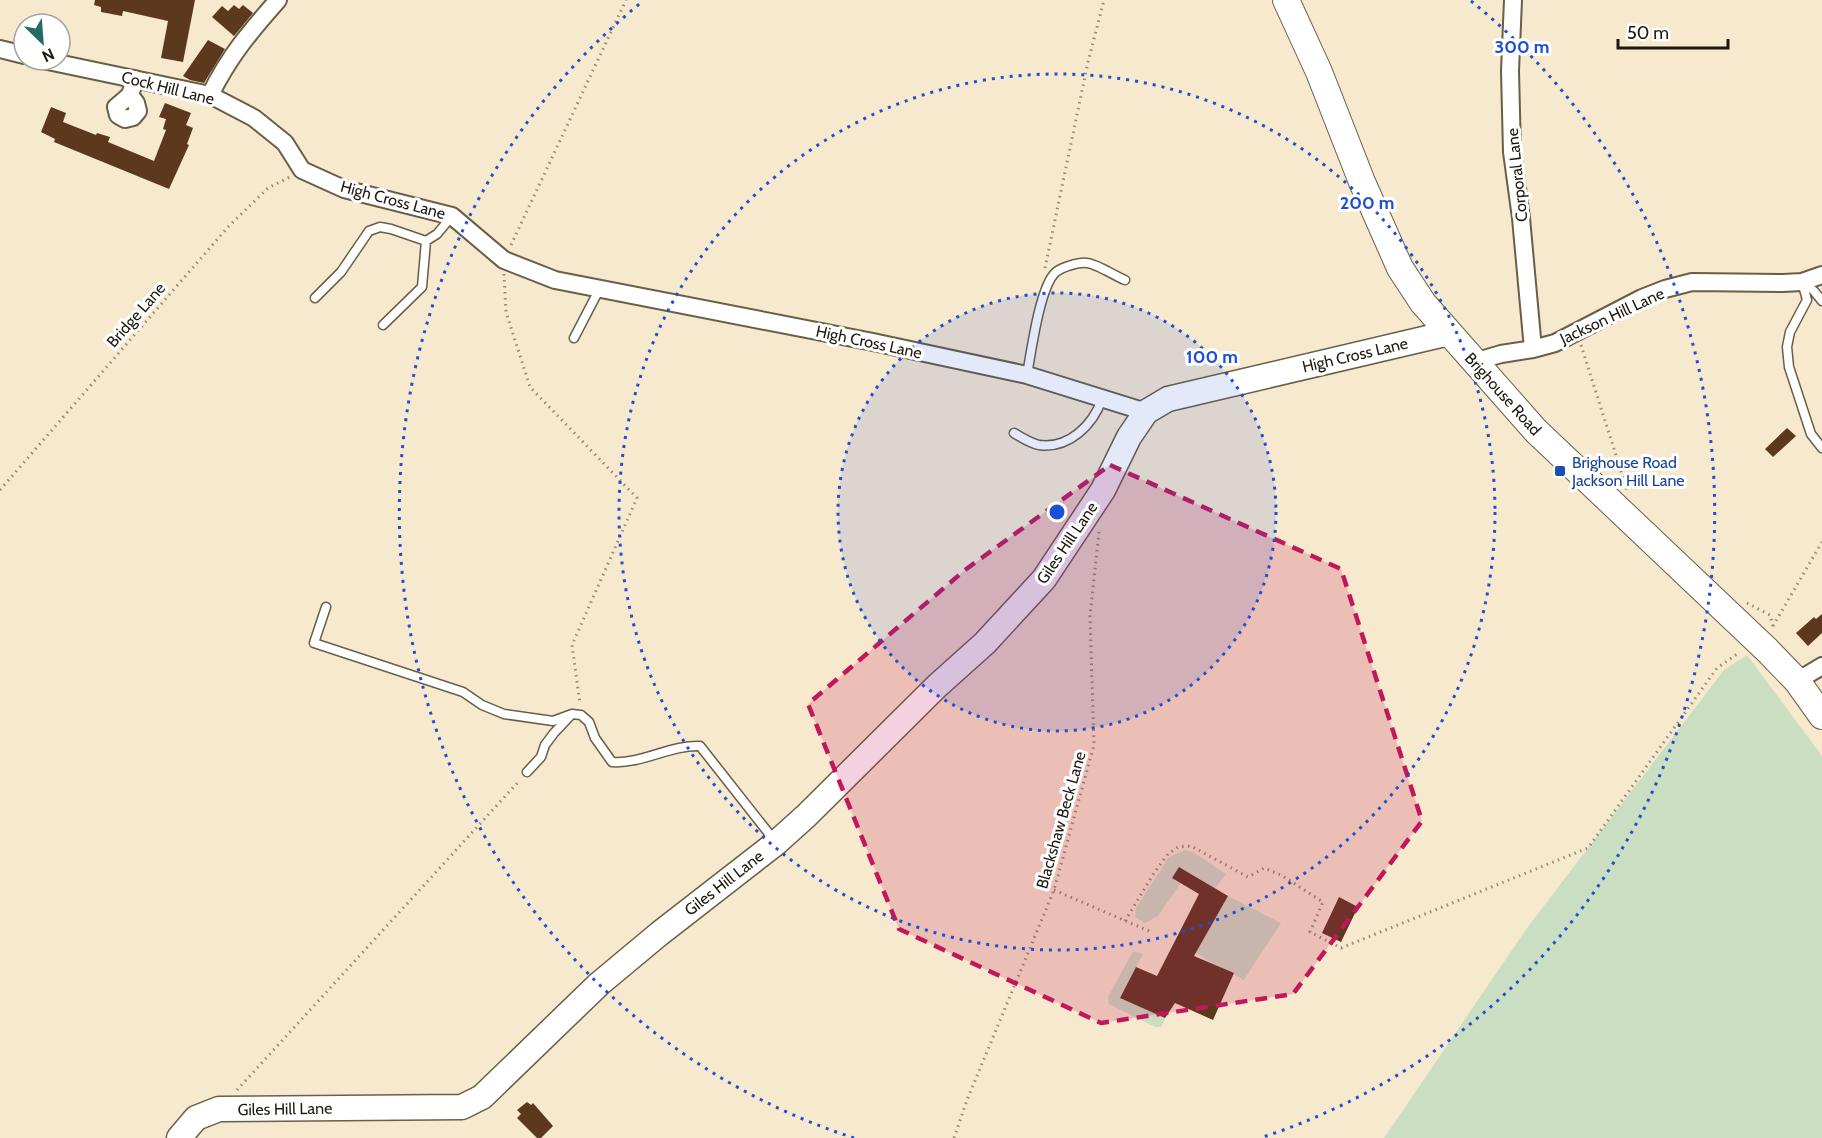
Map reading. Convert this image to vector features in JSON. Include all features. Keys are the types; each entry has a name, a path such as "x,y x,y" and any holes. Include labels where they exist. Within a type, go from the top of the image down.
{"main road":[{"name":"Brighouse Road","path":"1286,0 1319,72 1362,182 1400,268 1423,303 1536,431 1762,635 1822,716"}],"street":[{"path":"210,95 242,40 278,0"},
{"name":"Corporal Lane","path":"1513,0 1510,72 1512,152 1521,218 1533,349"},
{"name":"Cock Hill Lane","path":"72,69 132,87 210,95 254,118 285,143 302,170"},
{"name":"High Cross Lane","path":"302,170 344,189 453,216 504,260 555,280 873,342 1026,375 1146,412 1168,399 1449,333"},
{"name":"Jackson Hill Lane","path":"1474,362 1555,343 1642,298 1692,282 1802,282 1822,275"},
{"name":"Giles Hill Lane","path":"179,1138 196,1118 219,1109 462,1107 482,1097 599,984 776,843 985,643 1044,579 1103,490 1129,437 1146,412"},
{"path":"1797,681 1822,666"}],"lane":[{"path":"426,241 437,234 453,216"},
{"path":"315,298 341,272 369,231 380,227 392,229 426,241"},
{"path":"383,325 422,287 426,241"},
{"path":"1026,375 1041,306 1047,286 1055,272 1086,263 1125,280"},
{"path":"1802,282 1822,301"},
{"path":"1802,282 1807,300 1790,332 1787,347 1789,367 1811,434 1822,448"},
{"path":"574,338 600,288"},
{"path":"1014,433 1030,443 1041,445 1066,440 1084,430 1092,422 1102,399"},
{"path":"326,606 314,643 463,692 482,705 504,714 553,721 577,714 589,722 594,738 612,762 624,763 687,746 700,746 776,843"},
{"path":"527,772 541,757 554,733 577,714"}],"path":[{"path":"577,714 572,645 637,498 530,387 506,312 504,260 626,0"},
{"path":"1044,272 1088,62 1104,0"},
{"name":"Bridge Lane","path":"0,490 228,226 268,188 302,170"},
{"path":"1577,331 1630,499"},
{"name":"Blackshaw Beck Lane","path":"954,1138 967,1100 1054,890 1094,745 1090,616 1100,524"},
{"path":"1125,921 1154,873 1168,854 1178,848 1191,846 1248,876 1264,868 1281,875 1323,902 1310,932 1341,948 1588,848 1717,668 1762,635 1822,542"},
{"path":"1745,602 1770,615 1762,635"},
{"path":"219,1109 527,772"},
{"path":"1054,890 1149,931"}],"highlighted area":[{"path":"1110,465 1341,569 1422,821 1293,994 1101,1023 899,929 808,704 965,570"}],"green space":[{"path":"1747,655 1822,756 1822,1138 1384,1138 1527,928 1724,670"},
{"path":"1185,850 1193,852 1226,874 1215,888 1179,867 1172,878 1181,883 1158,916 1145,923 1135,917 1136,908 1169,857"},
{"path":"1228,896 1281,923 1244,980 1196,953"},
{"path":"1133,951 1143,954 1120,998 1165,1018 1161,1027 1155,1027 1109,1004 1108,997"}],"building":[{"path":"95,0 195,0 183,62 161,58 168,21 123,11 122,16 101,12 101,7 94,5"},
{"path":"234,5 239,9 243,5 253,13 234,36 212,17 222,6 228,11"},
{"path":"208,40 225,49 204,83 190,80 183,76"},
{"path":"165,103 191,113 186,125 193,128 187,144 189,145 169,189 54,142 55,139 41,132 51,107 66,113 63,122 96,135 97,133 110,137 108,142 154,161 166,130 163,129 166,119 159,117"},
{"path":"1787,428 1796,436 1773,457 1765,449"},
{"path":"1822,614 1822,633 1808,646 1796,633 1814,617 1816,619"},
{"path":"1179,867 1228,896 1194,956 1234,973 1213,1020 1175,1003 1165,1018 1120,998 1136,967 1157,976 1199,894 1172,878"},
{"path":"1339,897 1358,907 1341,942 1322,933"},
{"path":"527,1102 531,1105 533,1103 553,1126 541,1138 537,1138 517,1118 521,1114 517,1110"}],"place":[{"name":"Brighouse Road Jackson Hill Lane","path":"1560,471"}]}
